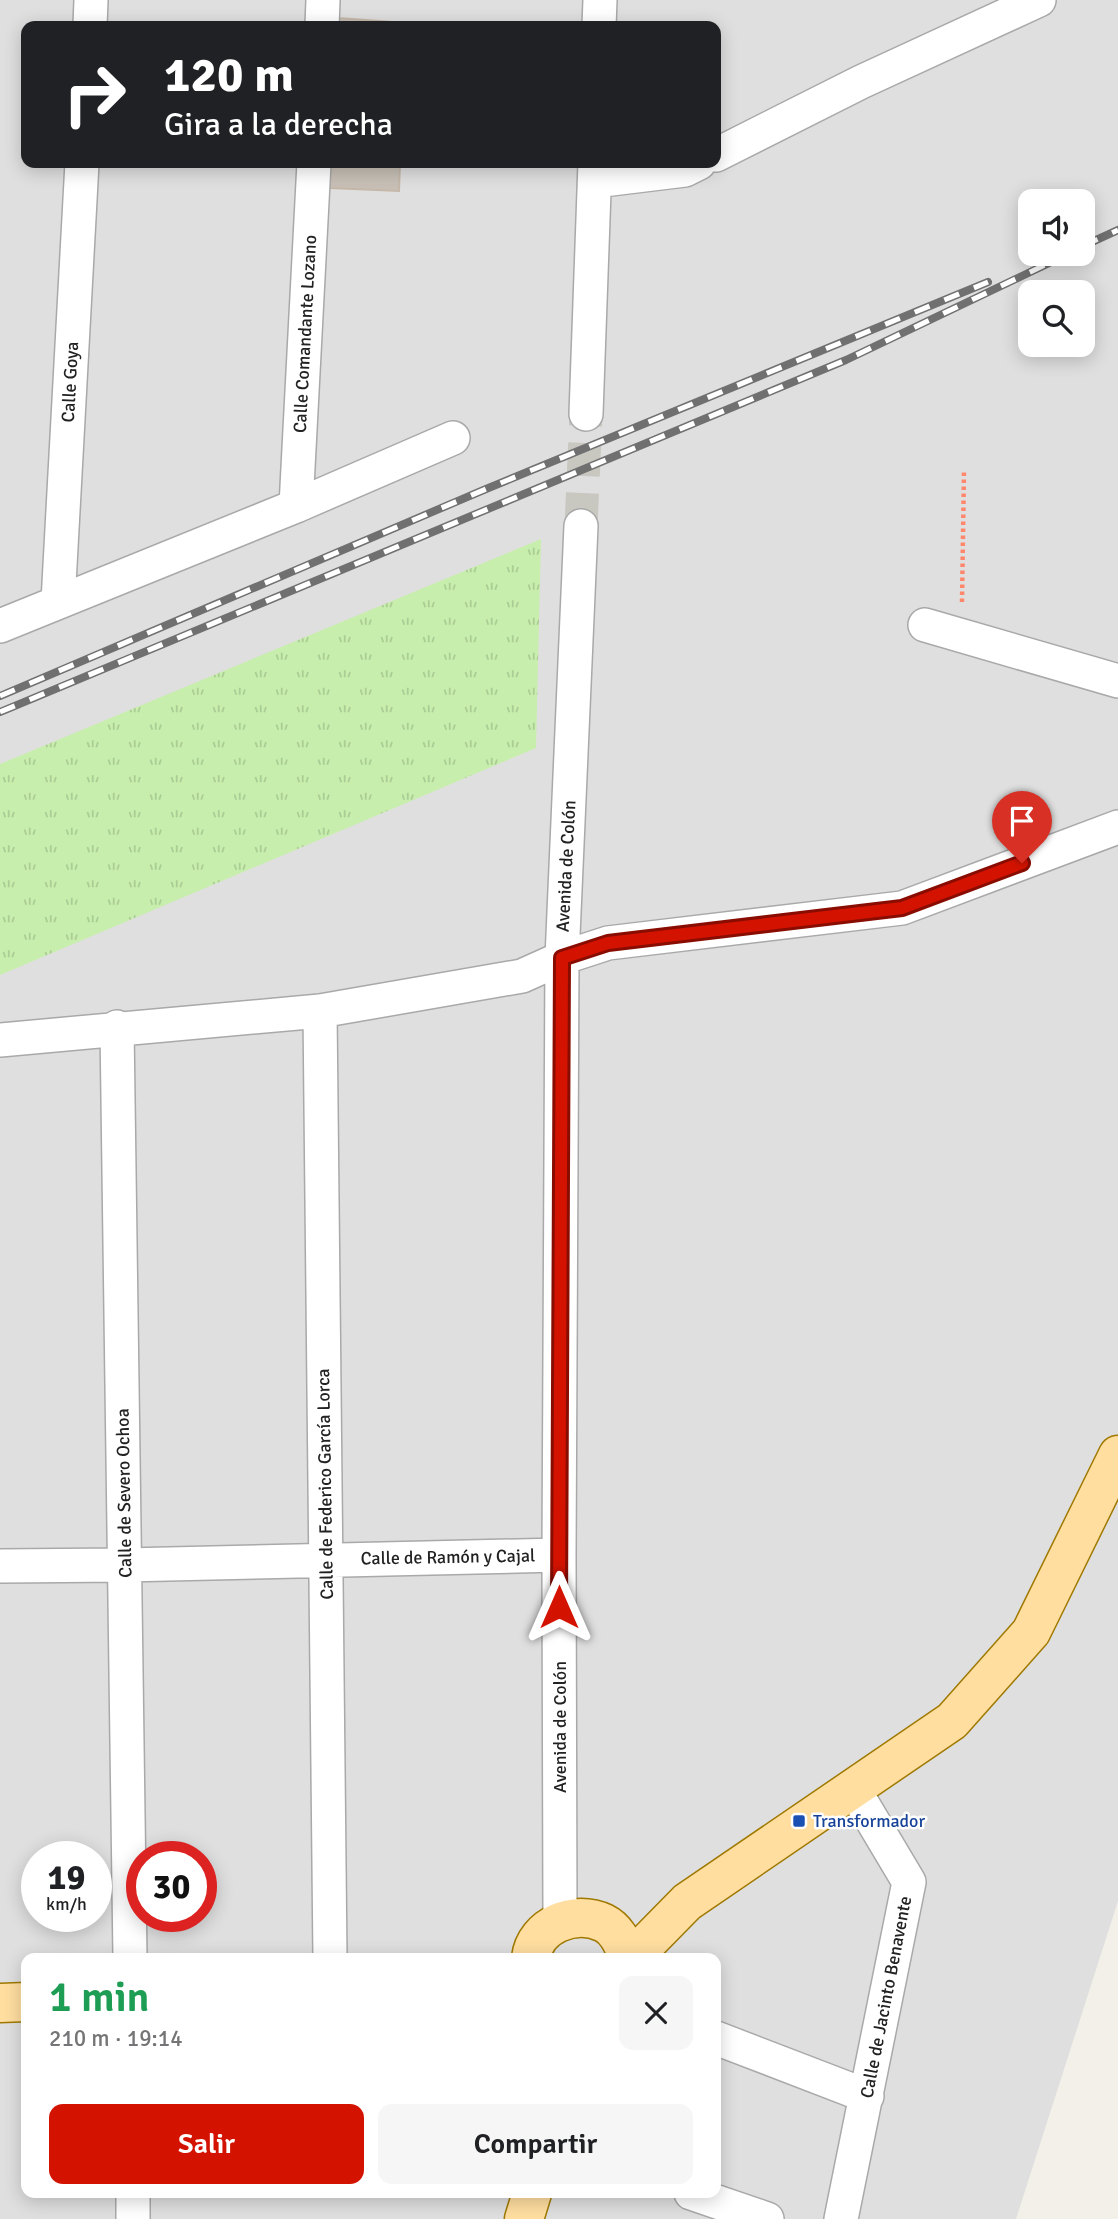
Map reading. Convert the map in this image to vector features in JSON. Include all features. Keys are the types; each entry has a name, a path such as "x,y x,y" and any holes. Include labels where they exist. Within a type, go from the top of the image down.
{"main road":[{"path":"635,1953 687,1902 951,1721 1031,1632 1118,1455"},
{"path":"532,1953 543,1933 560,1920 583,1917 605,1924 621,1939 628,1953"},
{"path":"0,2003 21,2002"},
{"path":"524,2219 530,2198"}],"street":[{"path":"90,21 91,0"},
{"path":"322,21 323,0"},
{"path":"599,21 600,0"},
{"path":"721,152 861,82 1039,0"},
{"name":"Calle Goya","path":"58,602 82,168"},
{"name":"Calle Comandante Lozano","path":"296,506 314,168"},
{"path":"586,414 595,172 689,168"},
{"path":"0,626 296,506 453,438"},
{"name":"Avenida de Colón","path":"560,1920 562,958 581,526"},
{"path":"925,625 1118,681"},
{"path":"0,1040 117,1027 320,1011 522,976 562,958 608,943 902,908 1118,827"},
{"name":"Calle de Federico García Lorca","path":"320,1011 330,1953"},
{"name":"Calle de Severo Ochoa","path":"117,1027 130,1953"},
{"name":"Calle de Ramón y Cajal","path":"0,1566 559,1555"},
{"name":"Calle de Jacinto Benavente","path":"841,2219 909,1882 853,1788"},
{"path":"721,2040 867,2096"},
{"path":"133,2198 133,2219"},
{"path":"706,2198 767,2219"}],"path":[{"path":"962,636 964,470"}],"shaded area":[{"path":"0,0 1118,0 1118,1901 1016,2219 0,2219"}],"green space":[{"path":"541,539 536,748 0,975 0,764"}],"building":[{"path":"338,18 379,21 338,21"},
{"path":"331,168 400,168 399,191 330,188"}],"tunnel":[{"path":"581,526 586,414"}],"railway":[{"path":"1095,241 1118,230"},
{"path":"0,712 846,360 1043,266"},
{"path":"0,696 486,489 988,282"}],"place":[{"name":"Transformador","path":"799,1821"}],"route":[{"path":"559,1607 562,958 608,943 902,908 1022,863"}]}
